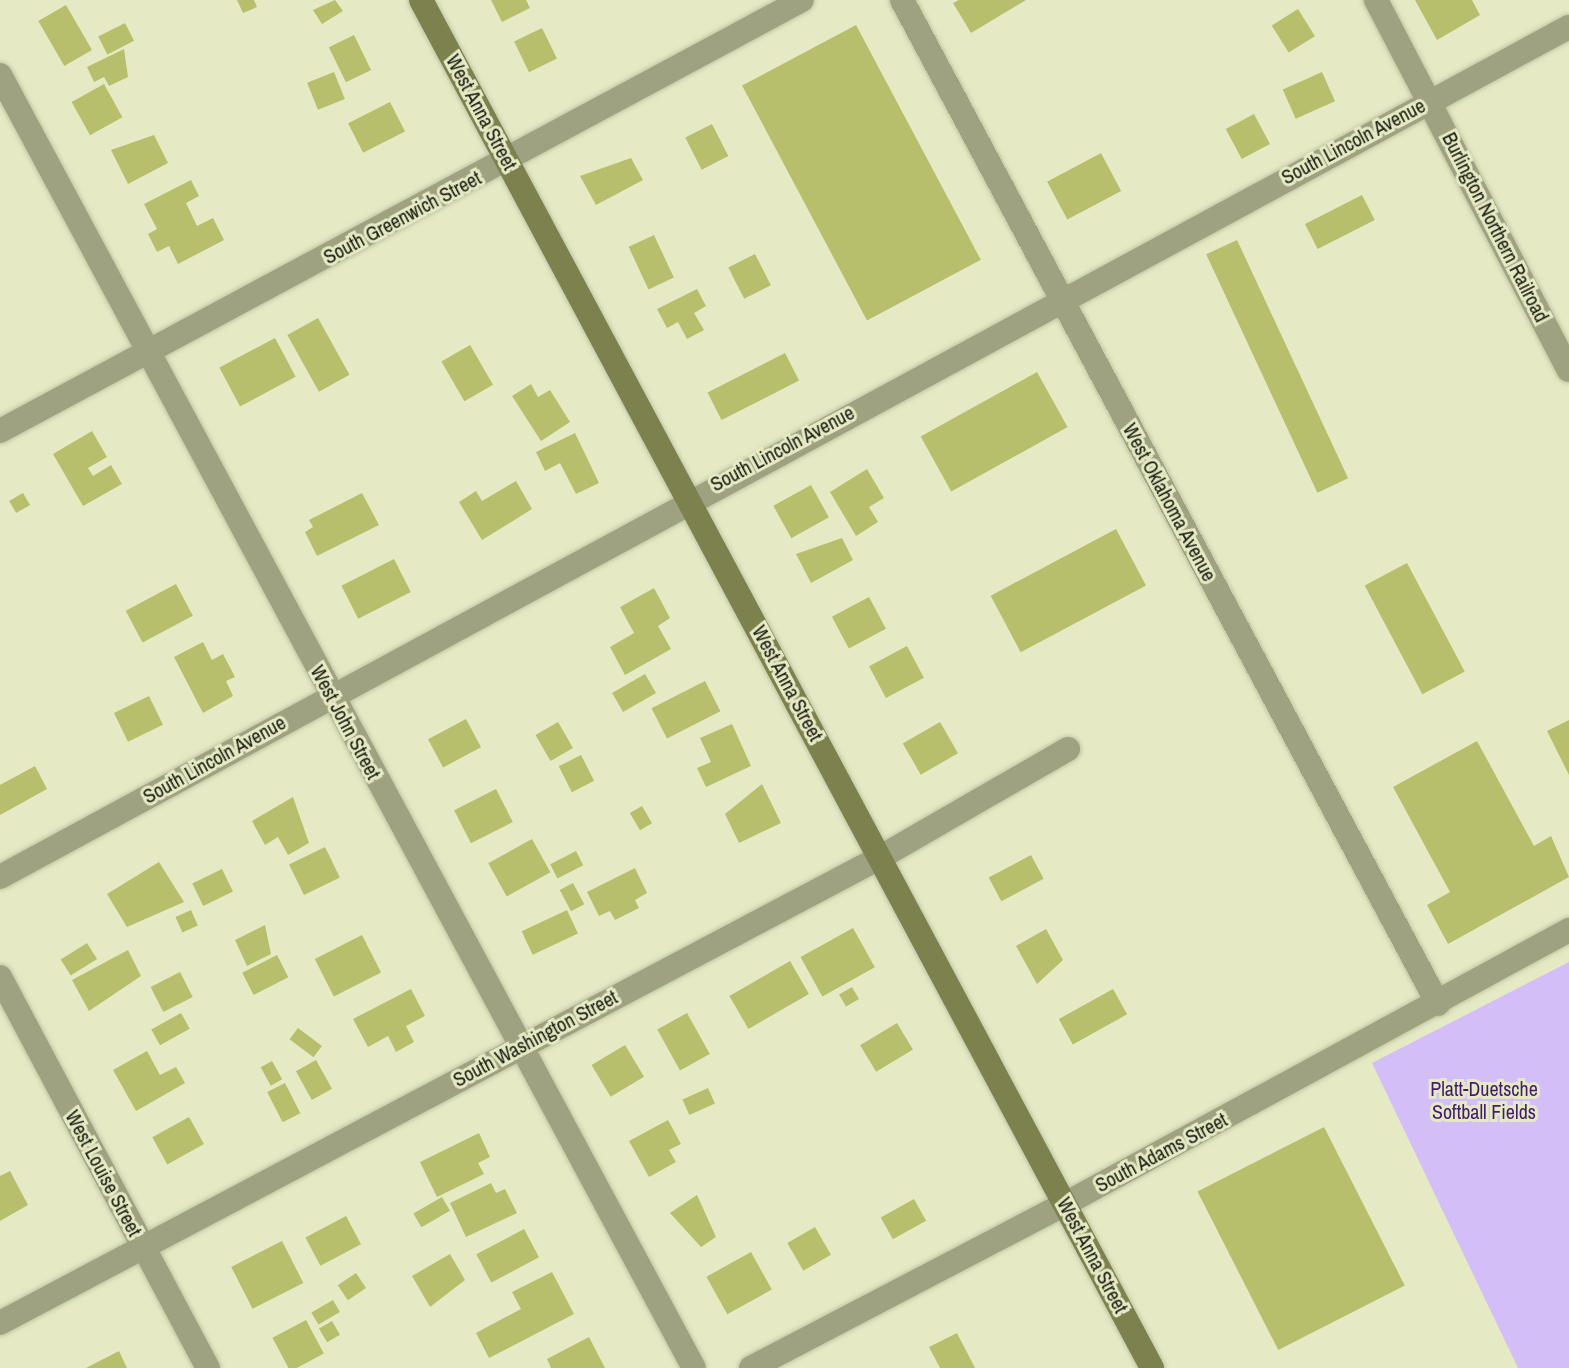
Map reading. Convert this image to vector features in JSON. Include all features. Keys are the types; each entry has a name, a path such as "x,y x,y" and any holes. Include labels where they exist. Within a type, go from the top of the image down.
{"main road":[{"name":"West Anna Street","path":"421,0 1152,1368"}],"street":[{"name":"South Greenwich Street","path":"0,431 508,161 802,0"},
{"name":"West Oklahoma Avenue","path":"902,0 1438,1004"},
{"name":"Burlington Northern Railroad","path":"1376,0 1564,360"},
{"name":"South Lincoln Avenue","path":"0,877 688,498 1569,27"},
{"name":"West John Street","path":"0,75 151,351 518,1048 694,1368"},
{"name":"South Washington Street","path":"0,1323 142,1244 881,857 1068,749"},
{"name":"South Adams Street","path":"751,1368 1065,1204 1438,1004 1569,930"},
{"name":"West Louise Street","path":"0,977 208,1368"}],"green space":[{"name":"Platt-Duetsche Softball Fields","path":"1569,962 1569,1368 1518,1368 1372,1063"}],"building":[{"path":"237,0 254,0 257,7 243,13"},
{"path":"335,0 343,11 322,24 313,10"},
{"path":"491,0 526,0 530,8 502,22"},
{"path":"959,0 1026,0 971,33 953,3"},
{"path":"1415,0 1472,0 1480,15 1437,40"},
{"path":"66,5 92,50 64,66 38,21"},
{"path":"1298,9 1315,36 1289,53 1272,25"},
{"path":"125,23 134,41 107,54 98,37"},
{"path":"856,25 981,260 867,320 742,86"},
{"path":"542,28 557,59 529,72 514,42"},
{"path":"354,35 371,70 346,82 329,47"},
{"path":"124,49 128,77 109,86 104,77 94,82 87,67"},
{"path":"334,72 345,99 318,110 307,83"},
{"path":"1322,72 1335,101 1296,119 1283,89"},
{"path":"104,84 122,117 90,135 72,102"},
{"path":"390,102 405,131 363,153 348,123"},
{"path":"1254,114 1270,144 1242,159 1226,129"},
{"path":"712,124 728,156 702,170 685,138"},
{"path":"154,135 168,163 128,184 111,150"},
{"path":"1101,153 1121,191 1067,220 1047,182"},
{"path":"631,158 643,180 596,205 580,176"},
{"path":"191,180 199,196 186,203 197,226 213,218 224,240 178,264 169,246 157,252 148,234 157,229 144,204"},
{"path":"1362,195 1375,220 1318,249 1305,224"},
{"path":"654,235 674,278 648,289 629,247"},
{"path":"1237,240 1348,478 1317,493 1206,254"},
{"path":"755,254 771,285 744,299 728,268"},
{"path":"697,289 706,306 694,313 704,330 687,339 678,322 667,328 657,309"},
{"path":"318,318 350,375 319,392 287,335"},
{"path":"275,338 296,377 240,406 219,368"},
{"path":"470,345 493,385 464,401 441,362"},
{"path":"785,353 799,381 722,420 707,392"},
{"path":"1037,372 1068,427 951,492 921,436"},
{"path":"531,384 538,397 550,390 570,422 541,441 512,396"},
{"path":"92,431 107,457 88,468 93,476 111,465 122,484 83,506 53,454"},
{"path":"575,433 599,483 576,494 560,463 545,471 536,452"},
{"path":"867,469 884,498 869,507 878,522 856,536 830,492"},
{"path":"516,481 532,509 482,540 459,502 476,491 482,501"},
{"path":"811,485 829,517 791,538 773,506"},
{"path":"23,493 30,505 16,513 9,501"},
{"path":"362,493 379,525 317,556 305,532 313,527 309,520"},
{"path":"1116,529 1146,586 1021,652 991,596"},
{"path":"842,538 853,560 811,583 796,554"},
{"path":"394,559 411,592 358,619 341,586"},
{"path":"1407,563 1465,672 1422,694 1365,586"},
{"path":"176,584 193,616 143,643 126,611"},
{"path":"654,588 670,618 658,626 671,649 625,675 610,647 634,633 620,607"},
{"path":"869,597 886,629 849,649 832,617"},
{"path":"203,642 212,660 223,654 235,677 226,681 233,696 203,713 174,657"},
{"path":"907,646 924,678 886,698 869,666"},
{"path":"645,674 656,693 623,712 612,693"},
{"path":"705,681 720,711 667,739 652,708"},
{"path":"149,696 163,725 128,742 114,713"},
{"path":"466,719 481,747 443,767 428,739"},
{"path":"1569,720 1569,775 1547,731"},
{"path":"558,722 573,748 550,761 535,735"},
{"path":"940,722 958,753 921,775 903,744"},
{"path":"732,724 751,766 706,787 697,768 711,762 700,738"},
{"path":"1477,741 1534,846 1551,836 1569,877 1448,944 1427,905 1450,892 1393,787"},
{"path":"581,755 594,781 572,792 559,766"},
{"path":"35,766 47,789 0,815 0,785"},
{"path":"762,784 781,823 739,843 725,814"},
{"path":"496,789 513,822 471,843 454,810"},
{"path":"293,797 309,843 288,855 278,837 265,845 252,821"},
{"path":"642,806 652,823 640,830 630,813"},
{"path":"532,839 550,872 507,896 488,863"},
{"path":"325,847 340,878 304,895 289,865"},
{"path":"576,851 583,865 557,878 550,864"},
{"path":"1031,855 1044,879 1001,901 989,878"},
{"path":"159,862 184,902 127,927 107,894"},
{"path":"635,868 647,893 635,900 639,908 615,920 610,911 599,916 587,892"},
{"path":"222,869 233,891 203,906 192,883"},
{"path":"573,883 584,904 571,911 560,890"},
{"path":"191,910 198,926 182,932 175,917"},
{"path":"567,910 578,934 533,955 522,931"},
{"path":"265,925 271,954 247,966 235,940"},
{"path":"853,928 875,967 822,996 801,957"},
{"path":"1046,929 1063,960 1037,984 1016,946"},
{"path":"362,935 381,972 334,996 315,959"},
{"path":"87,943 97,959 71,976 61,959"},
{"path":"128,950 141,976 89,1011 72,980"},
{"path":"277,955 288,977 254,995 242,973"},
{"path":"790,961 809,994 748,1029 729,996"},
{"path":"180,972 193,997 163,1012 151,987"},
{"path":"852,987 859,999 846,1007 839,994"},
{"path":"411,989 425,1016 406,1026 414,1042 396,1052 388,1036 368,1047 353,1019"},
{"path":"1113,989 1127,1014 1073,1044 1059,1019"},
{"path":"181,1013 190,1029 160,1045 151,1029"},
{"path":"687,1013 710,1054 680,1071 657,1029"},
{"path":"897,1023 913,1050 876,1072 860,1045"},
{"path":"298,1028 322,1046 314,1057 290,1039"},
{"path":"625,1045 644,1077 611,1097 592,1065"},
{"path":"147,1051 160,1075 176,1067 185,1083 136,1111 113,1070"},
{"path":"316,1060 332,1089 312,1100 296,1071"},
{"path":"272,1061 282,1079 271,1086 261,1067"},
{"path":"285,1083 300,1113 283,1122 267,1092"},
{"path":"708,1088 715,1104 689,1115 682,1099"},
{"path":"189,1117 204,1144 167,1164 152,1137"},
{"path":"668,1120 681,1144 669,1150 676,1162 649,1177 629,1141"},
{"path":"1324,1127 1405,1286 1278,1350 1197,1191"},
{"path":"479,1133 490,1157 478,1163 484,1174 437,1197 420,1162"},
{"path":"10,1171 28,1205 0,1221 0,1176"},
{"path":"491,1183 496,1193 505,1189 517,1213 466,1237 450,1203"},
{"path":"697,1195 716,1237 701,1247 670,1213"},
{"path":"442,1197 450,1211 421,1227 413,1214"},
{"path":"914,1199 926,1221 893,1239 881,1217"},
{"path":"346,1216 361,1244 320,1266 305,1238"},
{"path":"815,1227 831,1255 803,1271 787,1243"},
{"path":"524,1229 539,1257 491,1283 476,1254"},
{"path":"282,1241 303,1283 253,1309 231,1267"},
{"path":"751,1252 772,1290 727,1314 706,1277"},
{"path":"450,1254 465,1280 430,1307 412,1276"},
{"path":"552,1272 574,1314 489,1358 476,1333 521,1309 512,1292"},
{"path":"356,1273 366,1288 348,1300 338,1285"},
{"path":"333,1300 340,1312 318,1325 311,1312"},
{"path":"306,1320 324,1354 297,1368 288,1368 272,1338"},
{"path":"332,1321 340,1335 327,1342 319,1328"},
{"path":"957,1333 975,1368 940,1368 929,1347"},
{"path":"589,1337 605,1368 551,1368 547,1359"},
{"path":"119,1351 127,1368 86,1368"}]}
